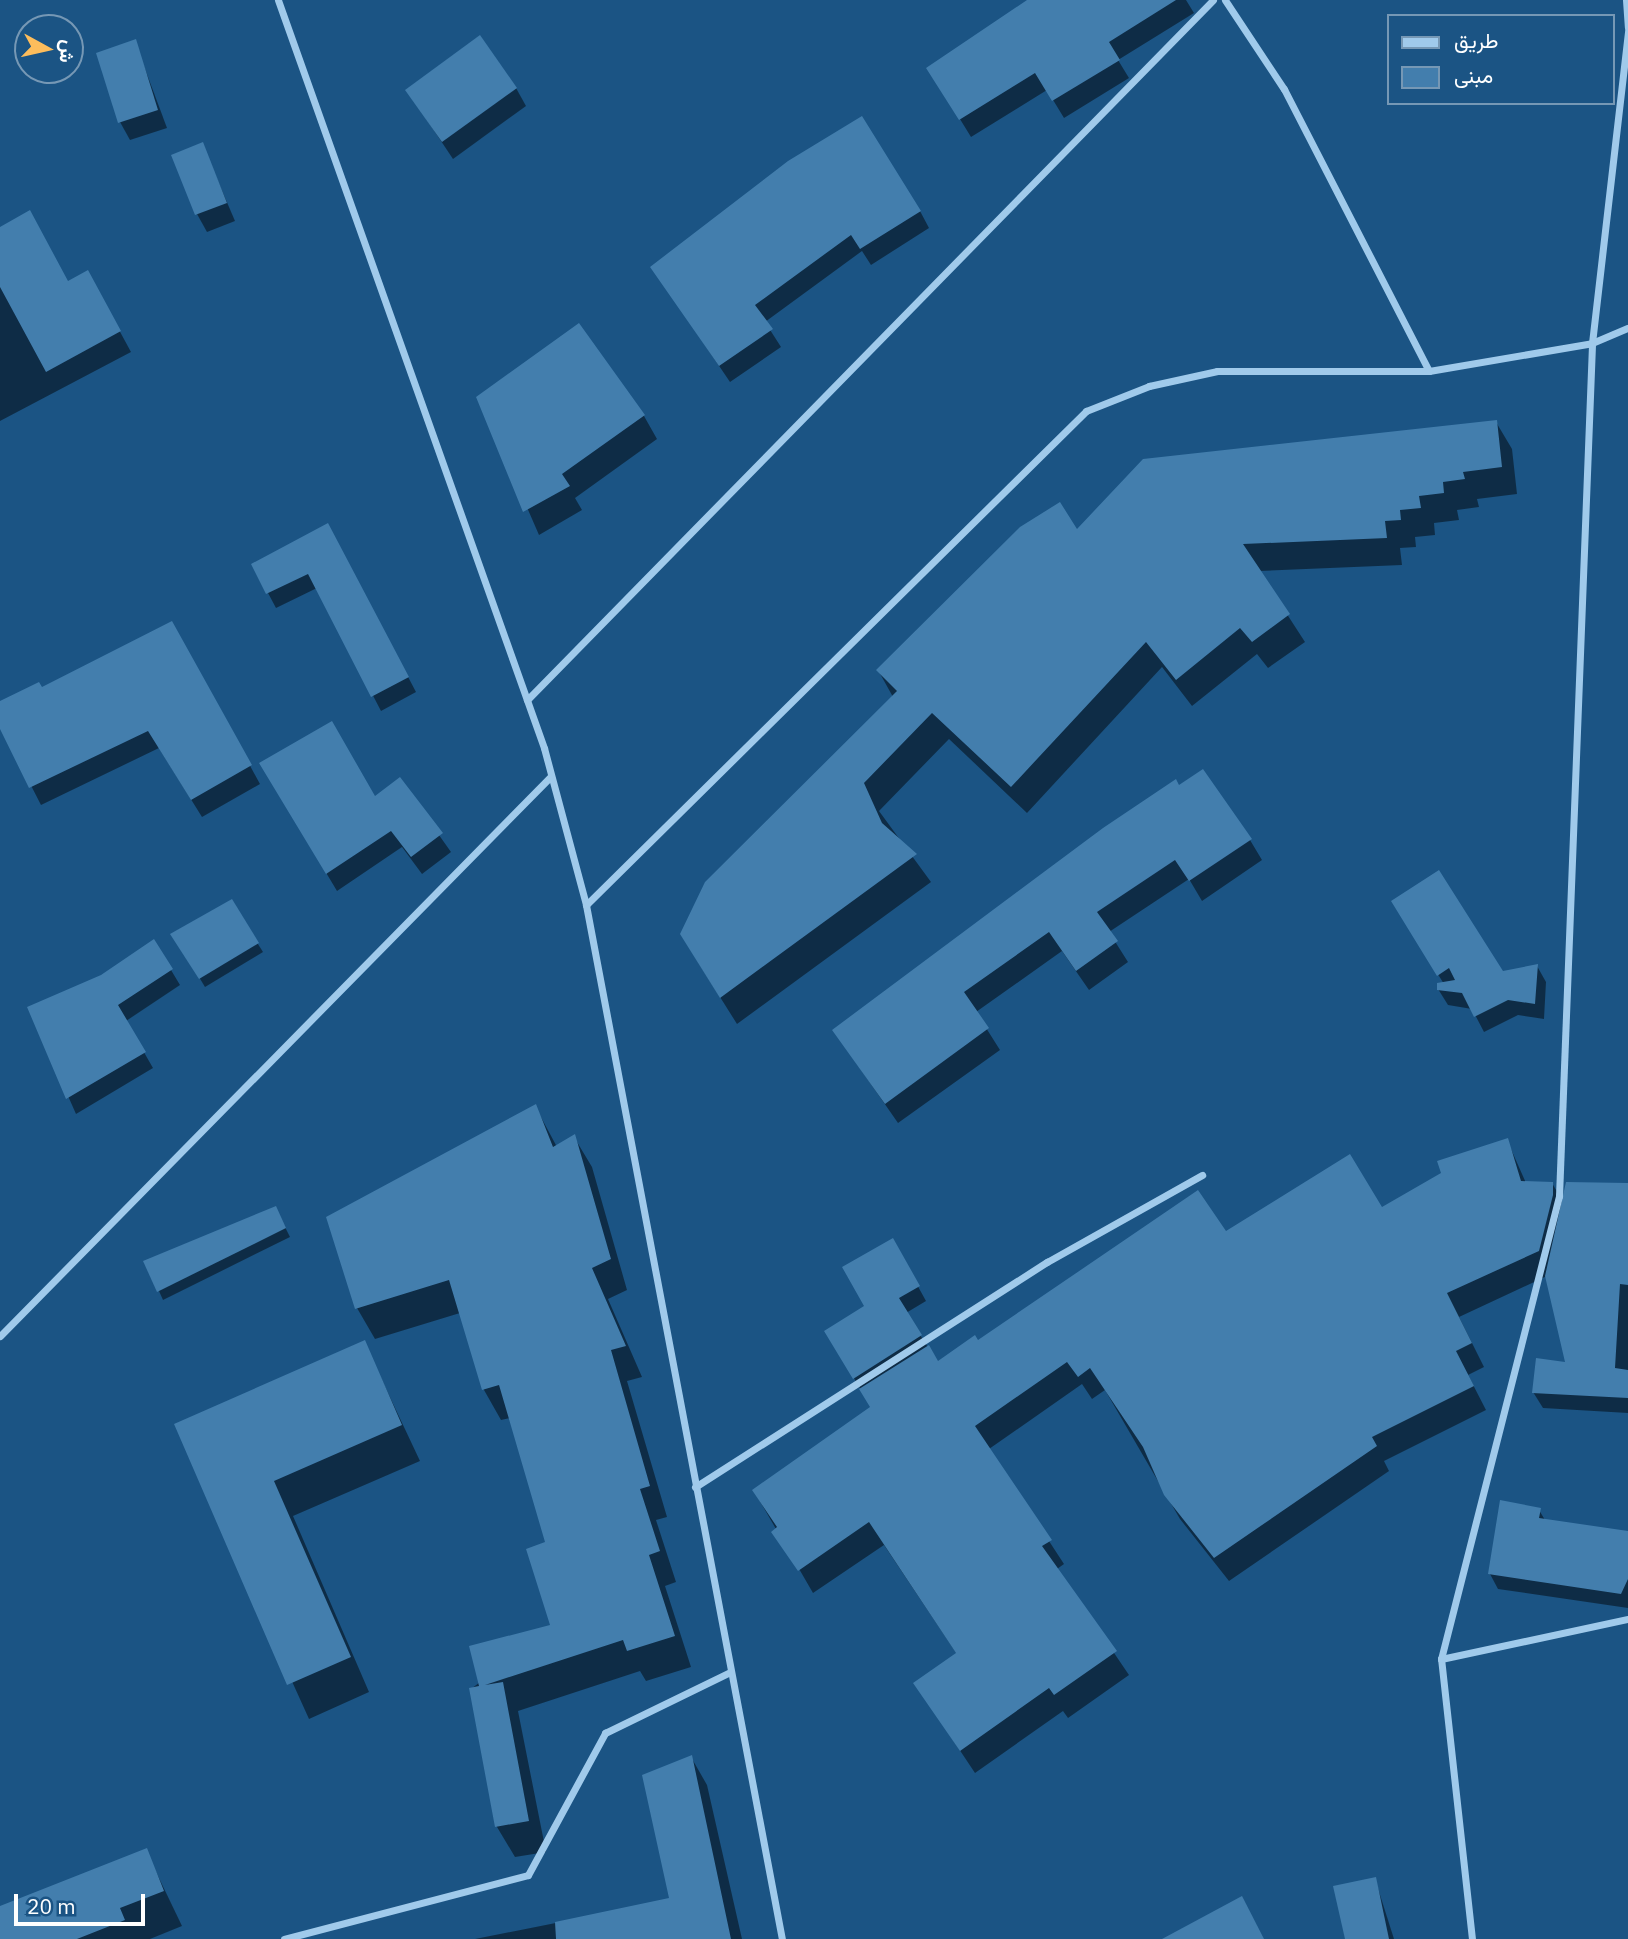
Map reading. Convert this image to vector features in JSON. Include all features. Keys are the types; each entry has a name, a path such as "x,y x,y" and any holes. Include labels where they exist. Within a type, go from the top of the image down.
{"street":[{"path":"278,0 527,700 586,905 782,1939"},
{"path":"527,700 1213,0"},
{"path":"1225,0 1284,89 1429,371"},
{"path":"1472,1939 1441,1660 1559,1196 1592,343 1628,28 1626,0"},
{"path":"586,905 1086,411 1149,386 1217,371 1429,371 1592,343 1628,328"},
{"path":"0,1336 551,777"},
{"path":"695,1487 1047,1262 1202,1175"},
{"path":"1441,1660 1628,1619"},
{"path":"285,1939 528,1875 605,1733 730,1672"}],"building":[{"path":"1027,0 1176,0 1109,42 1120,60 1052,101 1035,73 959,120 926,68"},
{"path":"480,35 517,88 442,142 405,90"},
{"path":"136,39 158,110 118,123 96,53"},
{"path":"862,116 921,211 860,249 851,235 755,305 773,329 719,366 650,267 788,161"},
{"path":"203,142 227,203 195,215 171,155"},
{"path":"30,210 68,281 88,270 121,331 46,372 0,287 0,227"},
{"path":"579,323 645,415 562,474 570,486 523,512 476,397"},
{"path":"1497,420 1502,467 1463,472 1465,479 1443,482 1444,493 1419,496 1421,508 1400,510 1401,520 1385,521 1387,538 1243,544 1290,614 1252,642 1240,628 1176,680 1146,642 1011,787 932,713 864,783 882,823 917,854 720,998 680,934 705,882 897,691 876,670 1020,527 1060,502 1077,529 1143,459"},
{"path":"328,523 409,677 371,697 308,574 266,594 251,564"},
{"path":"172,621 252,765 191,800 148,731 29,788 0,729 0,701 39,682 42,687"},
{"path":"332,721 375,796 400,777 443,833 411,857 391,831 326,874 259,763"},
{"path":"1203,769 1252,839 1189,881 1175,860 1097,912 1118,941 1076,971 1049,932 964,992 989,1028 885,1104 832,1030 1103,828 1176,779 1179,785"},
{"path":"1439,870 1503,971 1538,964 1535,1004 1508,1000 1474,1017 1462,993 1437,990 1437,983 1455,980 1449,968 1437,976 1391,901"},
{"path":"232,899 259,943 199,979 170,934"},
{"path":"154,939 173,969 118,1005 146,1052 66,1099 27,1007 101,975"},
{"path":"536,1104 553,1147 575,1134 611,1259 592,1268 626,1346 611,1350 650,1486 640,1489 660,1551 649,1555 675,1636 627,1651 623,1640 485,1685 503,1682 529,1821 495,1827 469,1688 479,1686 469,1646 550,1625 526,1549 545,1542 499,1385 482,1390 449,1280 355,1309 326,1217"},
{"path":"1508,1138 1521,1181 1553,1182 1553,1195 1539,1251 1447,1293 1472,1343 1456,1351 1474,1386 1372,1437 1377,1446 1214,1558 1164,1495 1143,1447 1090,1368 1078,1377 1067,1362 975,1426 1052,1540 1042,1546 1117,1651 1054,1695 1049,1688 960,1751 913,1683 956,1653 869,1522 798,1571 771,1532 777,1527 752,1490 870,1407 859,1389 929,1345 938,1361 975,1335 978,1340 1198,1190 1226,1231 1350,1154 1382,1207 1441,1173 1437,1161"},
{"path":"1566,1182 1628,1183 1628,1285 1620,1284 1615,1368 1628,1370 1628,1398 1532,1393 1536,1358 1565,1362 1545,1276"},
{"path":"276,1206 286,1228 157,1292 143,1261"},
{"path":"893,1238 920,1286 899,1298 922,1335 853,1379 824,1331 864,1306 842,1267"},
{"path":"365,1340 402,1425 274,1481 351,1657 287,1685 174,1424"},
{"path":"1500,1500 1541,1508 1539,1518 1628,1531 1628,1579 1621,1594 1488,1574"},
{"path":"692,1755 731,1939 556,1939 555,1922 669,1898 642,1775"},
{"path":"147,1848 164,1891 120,1908 125,1920 77,1939 0,1939 0,1906"},
{"path":"1376,1877 1389,1939 1345,1939 1333,1886"},
{"path":"1242,1896 1264,1939 1162,1939"}]}
